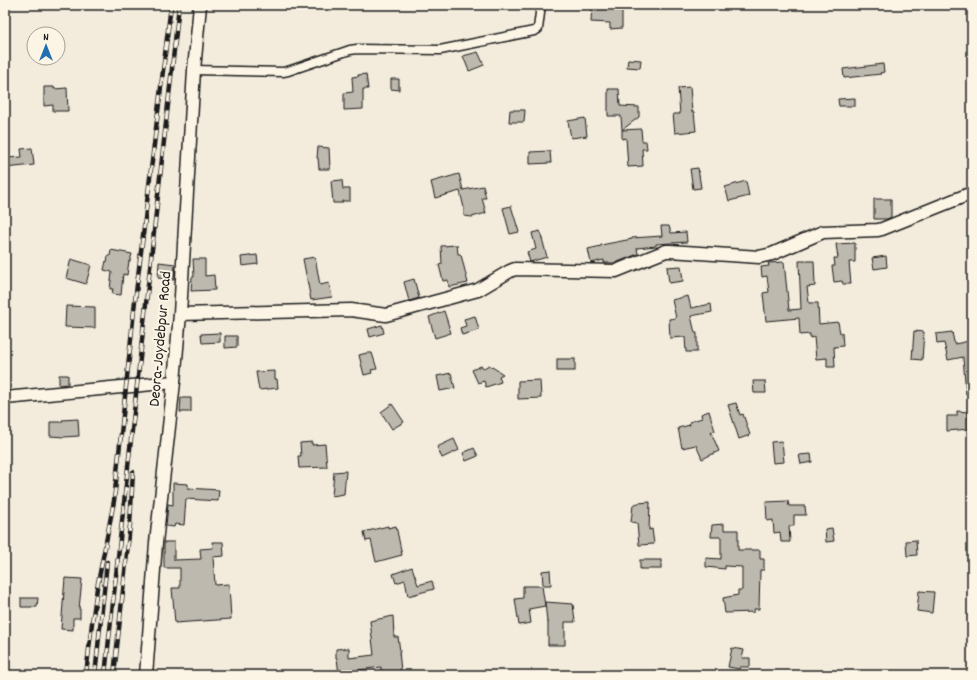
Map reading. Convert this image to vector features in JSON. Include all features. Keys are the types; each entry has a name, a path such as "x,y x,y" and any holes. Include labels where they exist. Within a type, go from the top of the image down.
{"street":[{"name":"Deora-Joydebpur Road","path":"146,675 156,543 180,314 194,70 200,5"},
{"path":"194,70 282,72 357,49 440,50 534,31 538,29 539,26 541,5"},
{"path":"180,314 351,310 386,315 478,290 515,269 616,271 666,251 759,257 772,254 823,232 882,229 972,193"},
{"path":"5,398 174,382"}],"building":[{"path":"592,5 622,5 622,28 610,29 610,23 591,22"},
{"path":"478,52 484,65 469,71 463,56"},
{"path":"628,59 641,60 640,68 627,67"},
{"path":"883,64 884,72 880,73 881,74 844,78 843,69"},
{"path":"366,74 368,89 363,89 363,109 344,110 344,93 353,92 352,77"},
{"path":"391,79 399,79 399,90 391,89"},
{"path":"44,87 54,87 54,89 67,88 68,111 53,111 53,105 44,106"},
{"path":"690,87 692,112 694,112 696,131 675,133 673,114 680,114 678,88"},
{"path":"608,89 619,89 620,106 639,107 639,117 622,130 621,116 608,116"},
{"path":"855,98 855,106 839,106 838,99"},
{"path":"510,110 525,110 524,122 509,122"},
{"path":"585,118 587,136 571,138 568,121"},
{"path":"641,129 642,141 646,141 647,149 642,149 643,166 628,167 626,138 622,139 622,130"},
{"path":"318,147 329,148 330,169 319,169 317,158"},
{"path":"32,148 34,165 5,168 5,158 22,157 21,149"},
{"path":"550,151 551,163 530,164 530,152"},
{"path":"698,168 701,188 693,189 690,169"},
{"path":"459,174 463,190 483,186 486,198 482,198 486,213 472,217 464,216 464,208 460,191 435,198 431,182"},
{"path":"342,180 343,189 350,189 350,201 333,203 331,181"},
{"path":"746,181 749,196 729,201 725,187"},
{"path":"874,199 891,199 891,217 887,219 874,219"},
{"path":"511,206 519,232 510,234 503,208"},
{"path":"661,226 669,226 671,233 686,232 687,242 656,244 656,246 637,248 638,254 615,263 604,263 604,260 591,263 588,249 632,238 662,236"},
{"path":"540,231 547,257 530,262 527,252 536,249 532,233"},
{"path":"855,243 855,262 849,262 851,284 843,284 842,281 834,282 832,266 835,266 834,258 838,258 836,244"},
{"path":"457,245 458,254 461,255 468,283 449,287 448,280 443,281 439,265 442,264 441,246"},
{"path":"111,250 132,254 129,261 127,275 123,274 121,295 112,294 113,289 110,289 112,272 104,270"},
{"path":"257,255 258,264 242,266 241,257"},
{"path":"886,256 887,267 874,269 872,258"},
{"path":"315,257 320,285 329,283 332,297 311,300 303,259"},
{"path":"71,259 91,265 86,284 66,278"},
{"path":"193,259 205,259 205,276 214,275 215,290 191,291 192,277 194,277"},
{"path":"799,261 814,261 815,286 807,287 809,303 818,303 819,324 838,322 840,333 842,333 843,346 834,347 835,367 827,367 827,358 816,359 814,337 810,338 810,334 800,335 799,318 766,321 763,293 769,292 767,276 762,277 761,267 769,266 768,263 784,262 789,310 801,309"},
{"path":"159,262 175,264 174,280 158,278"},
{"path":"681,266 683,281 669,283 667,267"},
{"path":"414,279 419,298 409,301 404,282"},
{"path":"688,296 691,308 711,304 712,312 691,316 695,333 697,333 697,352 686,352 685,337 670,338 669,319 676,318 672,300"},
{"path":"66,306 95,307 95,328 65,327"},
{"path":"444,311 451,333 435,338 429,317"},
{"path":"475,316 479,330 462,335 460,328 466,326 464,319"},
{"path":"382,325 384,333 370,337 368,329"},
{"path":"914,331 924,332 922,360 912,359"},
{"path":"952,332 955,344 969,341 972,353 972,394 966,394 963,357 948,360 944,343 937,344 936,334"},
{"path":"220,333 220,342 202,343 201,334"},
{"path":"225,336 237,336 237,347 225,348"},
{"path":"372,353 377,369 371,370 372,373 364,375 359,355"},
{"path":"557,359 575,359 575,371 557,371"},
{"path":"489,365 503,374 499,376 501,382 486,387 484,381 478,383 472,370 481,366 484,368"},
{"path":"275,371 275,379 277,379 278,388 259,390 256,372"},
{"path":"451,373 455,388 440,391 437,376"},
{"path":"59,375 68,375 68,384 59,385"},
{"path":"540,380 541,398 518,399 518,381"},
{"path":"753,381 765,381 766,393 754,393"},
{"path":"181,398 191,398 191,412 180,412"},
{"path":"736,403 740,415 743,414 750,435 739,439 728,405"},
{"path":"392,404 404,422 392,429 381,412"},
{"path":"709,411 715,431 711,432 719,451 702,459 696,445 682,448 678,428 690,425 689,422 702,418 701,414"},
{"path":"957,411 968,412 969,429 947,431 947,416 957,416"},
{"path":"78,419 79,436 50,436 50,422 62,422 62,420"},
{"path":"454,439 459,450 442,458 437,447"},
{"path":"782,441 784,462 773,463 771,442"},
{"path":"312,442 312,445 325,444 327,467 299,468 298,456 301,456 300,443"},
{"path":"474,448 478,456 466,461 463,453"},
{"path":"811,454 812,462 801,464 799,455"},
{"path":"346,471 344,494 332,496 334,472"},
{"path":"173,483 188,484 188,488 219,490 218,501 186,499 184,525 175,524 174,527 166,526 168,504 173,505"},
{"path":"788,501 789,506 805,506 806,515 794,515 794,526 789,526 790,542 781,542 780,532 774,533 773,520 767,521 766,502"},
{"path":"650,502 649,530 652,529 654,544 639,545 637,523 631,522 633,505"},
{"path":"724,524 724,530 738,530 738,550 760,550 760,559 764,559 764,570 760,570 759,609 754,609 754,612 725,613 723,598 738,595 738,590 742,590 742,567 725,566 725,569 706,567 706,558 721,559 721,537 711,537 712,525"},
{"path":"388,526 388,528 396,526 402,555 376,562 371,540 366,541 364,532"},
{"path":"832,528 834,541 826,542 825,529"},
{"path":"916,540 917,555 907,556 906,541"},
{"path":"164,542 174,542 174,560 201,559 200,549 213,548 212,542 223,542 224,556 213,557 215,585 229,584 231,619 175,623 172,588 180,588 180,568 164,568"},
{"path":"640,560 661,560 661,569 640,569"},
{"path":"412,567 418,585 432,581 434,589 408,596 405,580 396,583 393,574"},
{"path":"550,570 551,585 543,585 542,571"},
{"path":"65,578 82,579 79,609 80,618 73,618 73,630 61,629"},
{"path":"523,586 542,586 545,606 529,609 531,623 519,625 515,599 523,598"},
{"path":"919,591 934,592 932,613 917,611"},
{"path":"21,598 38,598 37,607 21,607"},
{"path":"545,602 573,604 575,622 565,622 565,645 548,645 548,622"},
{"path":"393,616 394,637 398,637 401,671 381,673 381,667 359,670 359,673 339,675 336,649 349,648 349,658 374,655 370,621"},
{"path":"732,648 744,650 742,658 750,658 750,667 740,667 740,669 728,667"}],"railway":[{"path":"86,675 97,588 114,501 135,301 171,5"},
{"path":"105,675 179,5"},
{"path":"114,675 130,525 133,472"},
{"path":"95,675 107,562"}]}
